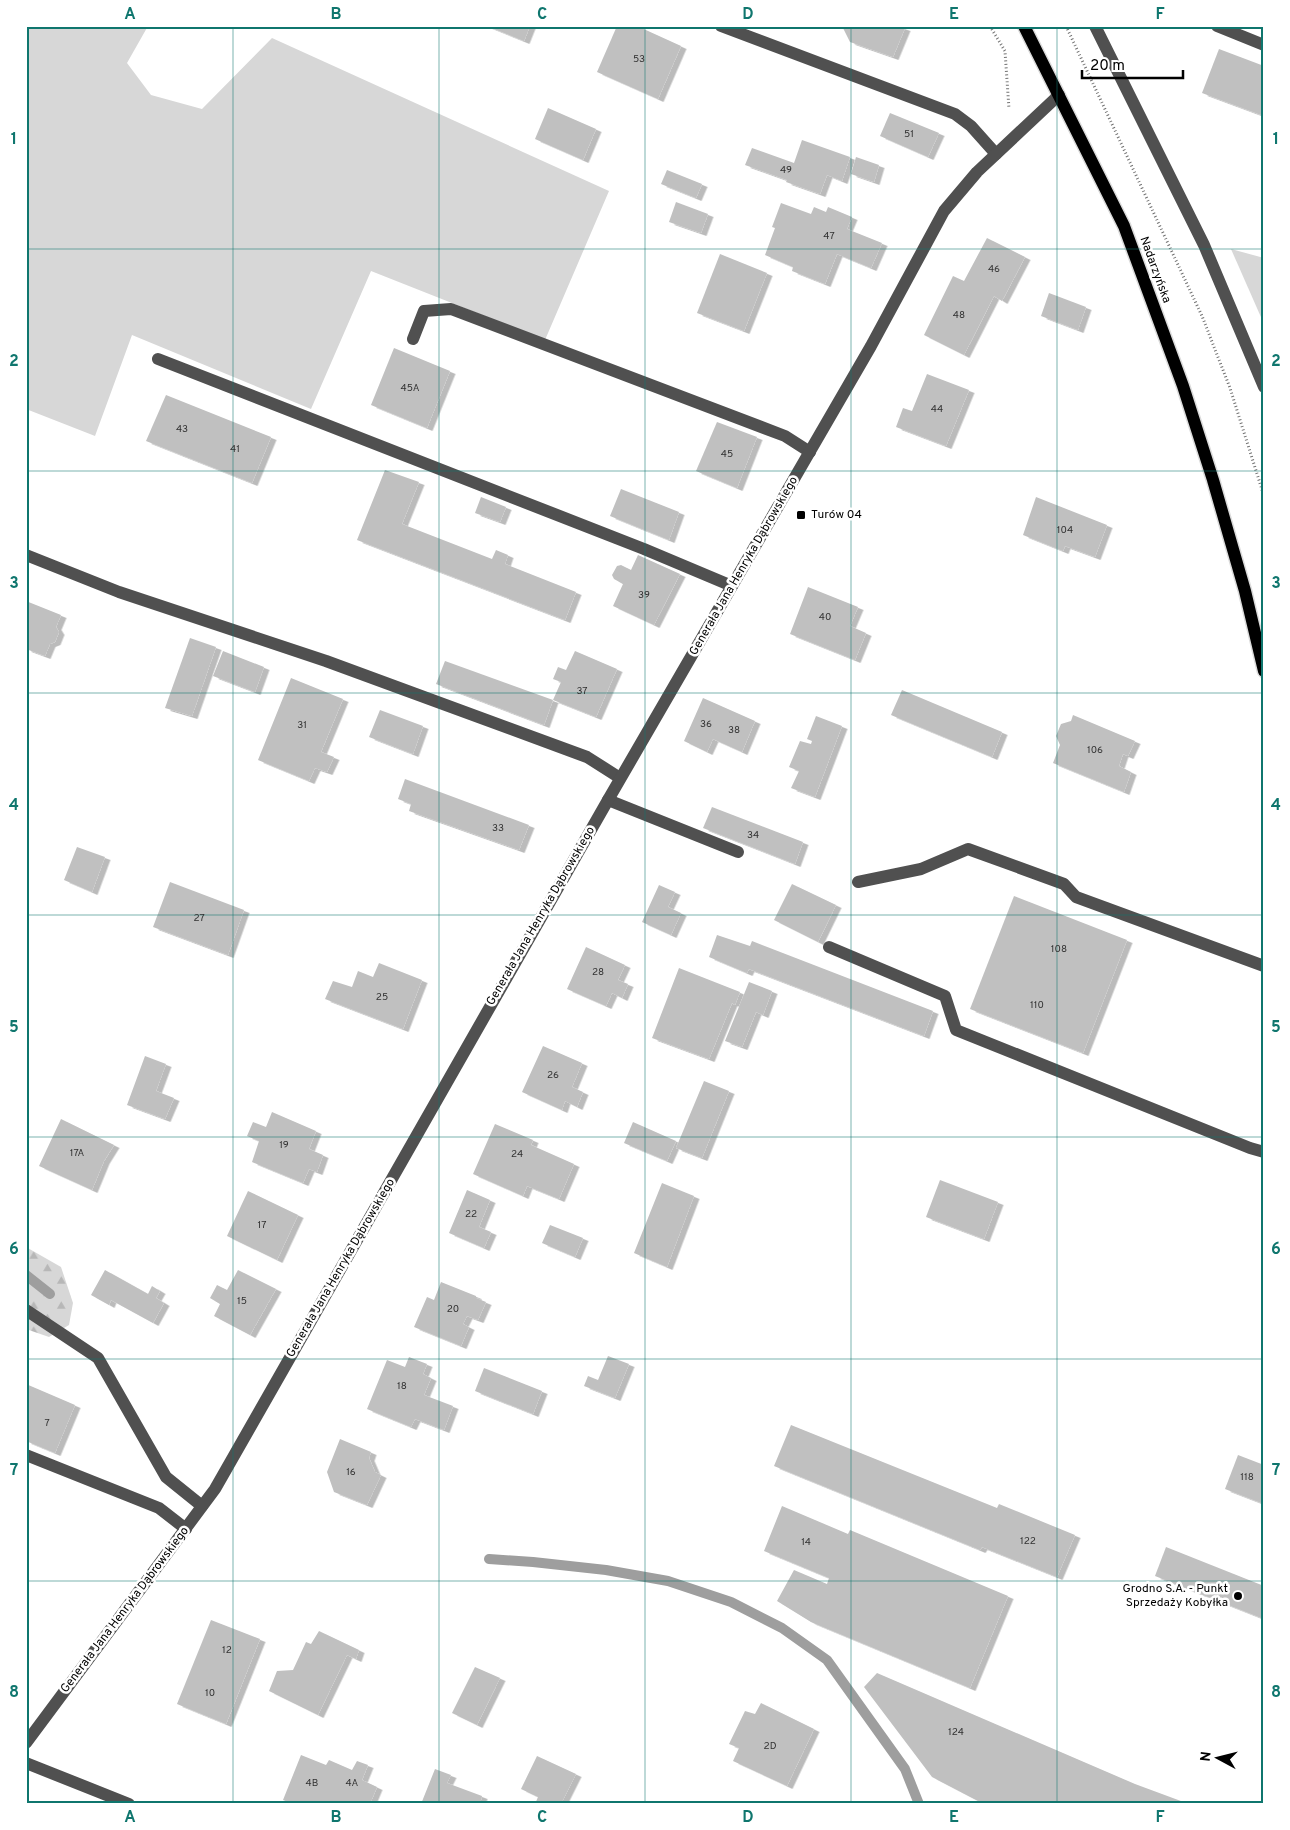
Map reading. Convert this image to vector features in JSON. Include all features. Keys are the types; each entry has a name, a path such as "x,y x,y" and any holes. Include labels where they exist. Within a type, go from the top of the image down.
{"main road":[{"name":"Nadarzyńska","path":"1024,26 1124,226 1183,386 1230,536 1264,672"}],"street":[{"path":"722,26 954,114 971,126 996,154"},
{"path":"1095,26 1258,356 1264,387"},
{"path":"1217,26 1264,44"},
{"name":"Generała Jana Henryka Dąbrowskiego","path":"26,1743 215,1489 620,778 871,346 944,211 962,188 1059,95"},
{"path":"413,339 424,311 451,309 785,436 810,452"},
{"path":"158,359 644,549 732,586"},
{"path":"26,555 119,592 326,661 587,757 620,778"},
{"path":"608,800 738,852"},
{"path":"858,882 921,869 968,849 1064,884 1076,897 1264,966"},
{"path":"829,947 945,996 956,1030 1264,1152"},
{"path":"26,1310 98,1358 166,1477 202,1506"},
{"path":"26,1455 159,1508 186,1529"},
{"path":"26,1763 129,1804"}],"path":[{"path":"990,26 1005,52 1009,111"},
{"path":"1066,26 1202,316 1230,388 1264,496"}],"green space":[{"path":"26,26 148,26 127,63 151,95 202,109 272,38 609,191 545,340 371,271 311,409 132,335 95,436 26,409"},
{"path":"1231,249 1264,258 1264,324"},
{"path":"26,1247 61,1267 73,1303 69,1325 49,1337 26,1329"}],"building":[{"path":"487,26 530,26 524,41"},
{"path":"617,26 637,26 681,46 658,99 597,72"},
{"path":"842,26 899,26 905,28 893,57 850,42"},
{"path":"1219,49 1264,66 1264,116 1202,93"},
{"path":"548,108 596,129 583,160 535,139"},
{"path":"890,113 939,133 928,157 880,136"},
{"path":"802,140 850,157 842,181 827,175 820,194 745,165 752,148 794,163"},
{"path":"856,157 879,165 874,182 851,174"},
{"path":"667,170 702,184 696,198 661,184"},
{"path":"676,202 708,214 701,233 669,222"},
{"path":"781,203 811,214 814,207 826,212 828,207 852,217 847,229 882,243 871,268 837,254 825,284 792,271 793,267 765,255 775,228 772,227"},
{"path":"987,238 1025,257 1002,301 994,296 964,355 924,335 953,276 964,281"},
{"path":"720,254 767,273 744,331 697,313"},
{"path":"1049,293 1086,307 1078,330 1041,316"},
{"path":"394,348 450,371 427,428 371,405"},
{"path":"927,374 969,390 946,446 896,427 903,408 912,411"},
{"path":"166,395 271,437 252,483 146,441"},
{"path":"717,422 757,437 737,488 696,471"},
{"path":"385,470 419,482 402,524 492,559 496,550 508,555 505,564 576,592 565,620 357,540"},
{"path":"621,489 679,512 669,540 610,516"},
{"path":"481,497 506,507 500,522 475,513"},
{"path":"1036,497 1107,525 1095,557 1065,546 1063,551 1023,535"},
{"path":"638,555 680,574 654,625 613,606 623,584 614,579 612,575 617,566 621,565 631,570"},
{"path":"808,587 858,607 850,626 866,633 855,660 790,634"},
{"path":"26,601 61,615 56,627 59,632 55,642 50,644 45,656 26,649"},
{"path":"190,638 216,647 192,716 165,708"},
{"path":"223,651 264,667 255,692 213,676"},
{"path":"575,651 617,669 596,717 553,700 561,682 553,679 558,667 566,670"},
{"path":"445,661 553,700 544,725 436,684"},
{"path":"291,678 343,699 321,752 334,757 327,772 315,768 309,781 258,760"},
{"path":"902,690 1002,732 992,757 891,715"},
{"path":"703,698 755,721 742,752 713,739 707,752 684,741"},
{"path":"380,710 423,726 413,754 369,737"},
{"path":"1073,715 1135,741 1128,756 1123,754 1119,766 1131,772 1124,792 1053,763 1060,745 1056,736 1061,724 1071,721"},
{"path":"816,716 842,726 815,797 791,788 799,771 789,767 800,741 811,744 812,741 807,739"},
{"path":"405,779 529,825 519,850 409,811 411,804 398,799"},
{"path":"712,807 803,842 795,864 703,828"},
{"path":"77,847 105,857 92,892 64,880"},
{"path":"170,882 244,910 228,955 153,927"},
{"path":"792,884 836,905 818,942 774,920"},
{"path":"659,885 675,892 668,907 681,913 671,935 642,922"},
{"path":"1014,896 1127,940 1083,1053 970,1009"},
{"path":"717,935 750,946 752,941 933,1011 924,1036 749,969 747,973 709,957"},
{"path":"586,947 625,965 618,980 628,984 622,998 612,993 606,1006 567,989"},
{"path":"379,963 422,980 403,1029 325,999 333,981 352,987 358,971 373,977"},
{"path":"679,968 740,992 735,1005 732,1003 709,1059 652,1038"},
{"path":"749,982 772,991 763,1015 756,1012 742,1047 725,1041"},
{"path":"543,1046 582,1063 572,1087 583,1092 577,1107 565,1101 562,1110 522,1092"},
{"path":"145,1056 166,1064 156,1091 174,1098 165,1119 127,1105"},
{"path":"704,1081 729,1091 702,1158 676,1148"},
{"path":"272,1112 316,1131 309,1149 323,1155 317,1172 309,1169 303,1183 252,1162 259,1141 247,1136 253,1122 266,1127"},
{"path":"61,1119 114,1145 104,1161 92,1190 39,1166"},
{"path":"633,1122 676,1141 667,1161 624,1143"},
{"path":"495,1124 533,1140 531,1145 574,1164 559,1199 527,1186 523,1196 473,1174"},
{"path":"940,1180 998,1202 984,1239 926,1217"},
{"path":"662,1183 694,1196 667,1267 634,1253"},
{"path":"467,1190 490,1200 479,1227 491,1232 484,1248 449,1233"},
{"path":"248,1191 298,1215 277,1260 227,1236"},
{"path":"550,1225 583,1238 575,1257 542,1243"},
{"path":"105,1270 148,1294 152,1286 160,1291 156,1298 164,1303 153,1323 111,1300 109,1305 91,1295"},
{"path":"238,1270 276,1289 250,1335 214,1316 220,1304 210,1298 217,1285 227,1290"},
{"path":"441,1282 486,1302 478,1320 467,1316 463,1324 469,1327 461,1346 414,1327 427,1297 434,1300"},
{"path":"608,1356 629,1364 615,1398 584,1386 588,1376 598,1380"},
{"path":"409,1357 427,1364 423,1374 431,1378 424,1395 453,1406 444,1430 415,1419 411,1427 367,1409 387,1360 405,1367"},
{"path":"484,1368 542,1391 533,1414 475,1391"},
{"path":"26,1384 75,1405 55,1453 26,1441"},
{"path":"791,1425 997,1508 999,1504 1075,1535 1057,1577 982,1547 980,1550 774,1466"},
{"path":"340,1439 371,1452 369,1458 375,1472 381,1475 367,1505 334,1492 327,1472"},
{"path":"1238,1455 1264,1465 1264,1504 1225,1489"},
{"path":"782,1506 848,1534 850,1530 1008,1596 970,1688 811,1622 777,1601 794,1570 827,1584 829,1578 764,1551"},
{"path":"1166,1547 1264,1586 1264,1619 1155,1576"},
{"path":"211,1620 260,1639 226,1724 177,1704"},
{"path":"319,1631 359,1650 356,1659 347,1655 318,1715 269,1691 277,1671 293,1670 306,1642 311,1644"},
{"path":"475,1667 500,1678 477,1725 452,1713"},
{"path":"877,1673 1135,1784 1189,1804 986,1804 980,1802 932,1777 864,1687"},
{"path":"761,1703 814,1729 787,1786 733,1761 739,1748 729,1744 745,1711 755,1714"},
{"path":"301,1755 326,1765 329,1760 352,1770 357,1761 368,1765 362,1780 377,1787 370,1804 293,1804 283,1800"},
{"path":"537,1756 576,1774 561,1804 535,1804 538,1797 521,1789"},
{"path":"435,1769 451,1775 447,1783 482,1796 480,1804 421,1804"}],"waterway":[{"path":"26,1275 50,1294"},
{"path":"489,1559 606,1570 668,1581 731,1602 782,1628 827,1660 905,1769 919,1804"}],"place":[{"name":"Turów 04","path":"801,515"},
{"name":"Grodno S.A. - Punkt Sprzedaży Kobyłka","path":"1238,1596"}]}
